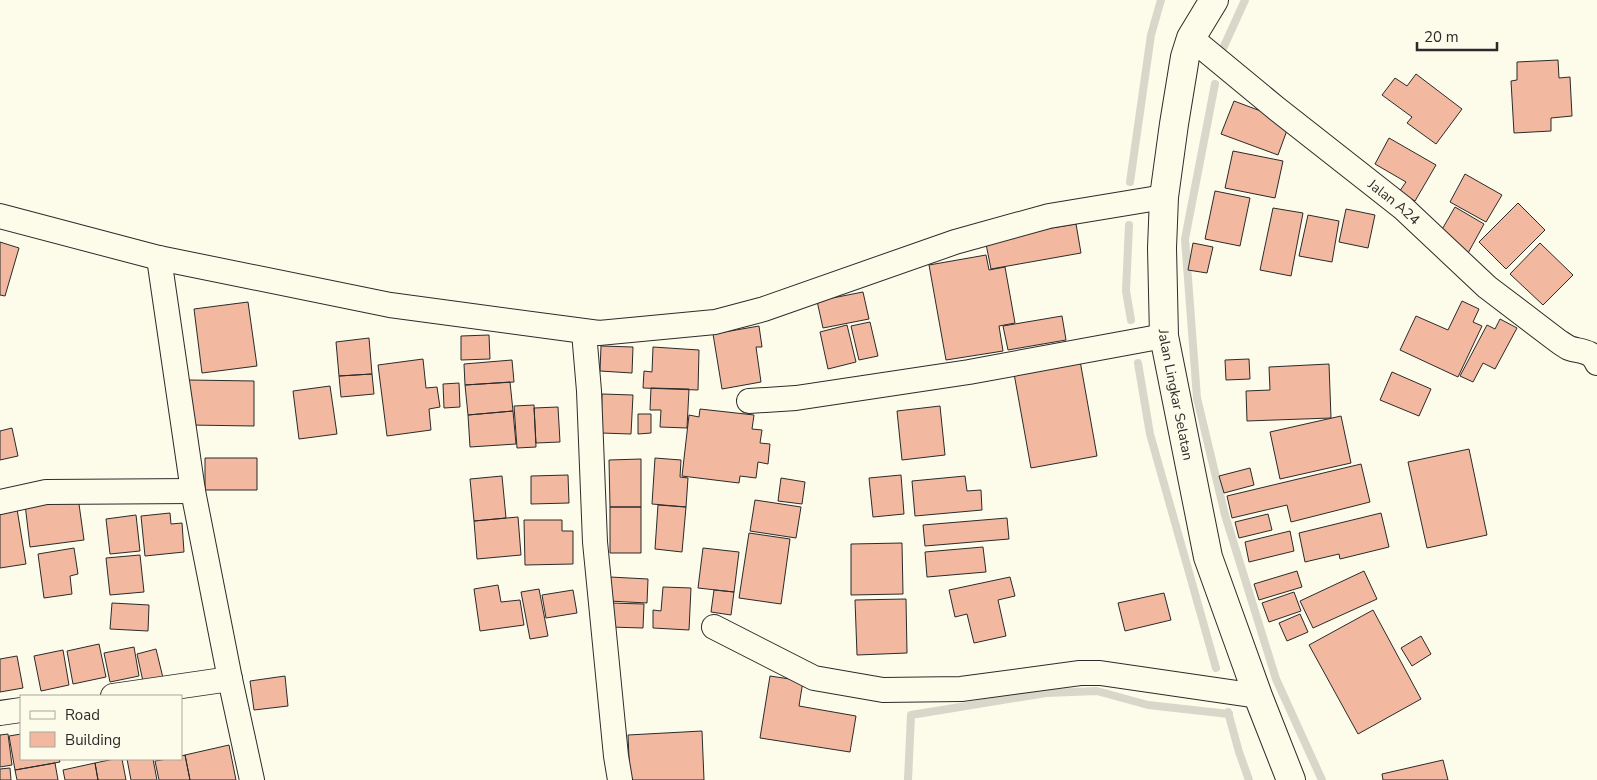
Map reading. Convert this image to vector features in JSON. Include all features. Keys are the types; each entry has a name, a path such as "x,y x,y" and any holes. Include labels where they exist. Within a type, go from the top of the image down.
{"highway":[{"name":"Jalan Lingkar Selatan","path":"1214,0 1192,38 1185,58 1180,86 1164,197 1162,248 1164,336 1208,557 1258,696 1291,780"}],"street":[{"name":"Jalan A24","path":"1192,38 1277,109 1403,208 1487,287 1558,341 1568,347 1588,352 1595,358 1597,363"},
{"path":"0,216 159,258 390,305 598,333 715,322 764,309 955,242 1049,216 1164,197"},
{"path":"159,258 193,491 252,780"},
{"path":"584,332 589,391 595,542 620,780"},
{"path":"749,401 796,398 968,372 1164,336"},
{"path":"0,502 46,492 193,491"},
{"path":"714,627 814,678 883,690 961,689 1080,673 1100,673 1258,696"},
{"path":"120,695 230,679"},
{"path":"0,713 20,710"}],"building":[{"path":"1558,60 1559,78 1570,77 1572,116 1551,118 1551,131 1514,133 1511,81 1517,80 1517,62"},
{"path":"1416,74 1462,109 1436,144 1407,123 1412,117 1382,95 1395,78 1407,86"},
{"path":"1234,101 1290,122 1278,155 1221,134"},
{"path":"1389,138 1436,165 1415,201 1399,192 1406,182 1375,164"},
{"path":"1233,151 1283,161 1275,198 1225,188"},
{"path":"1465,174 1502,195 1486,222 1450,202"},
{"path":"1215,191 1250,198 1240,246 1205,239"},
{"path":"1518,203 1545,230 1506,269 1479,242"},
{"path":"1455,207 1484,224 1467,255 1437,238"},
{"path":"1273,208 1303,213 1291,276 1260,270"},
{"path":"1346,209 1375,215 1368,248 1339,242"},
{"path":"1308,215 1339,221 1332,262 1299,256"},
{"path":"1076,224 1081,253 991,269 985,239"},
{"path":"0,242 19,248 5,296 0,295"},
{"path":"1193,243 1213,247 1207,273 1188,270"},
{"path":"1540,243 1573,275 1543,305 1510,274"},
{"path":"986,255 989,270 1005,267 1015,323 999,326 1003,351 946,360 929,265"},
{"path":"863,292 869,319 823,328 817,301"},
{"path":"1462,301 1479,309 1473,322 1482,326 1458,377 1400,350 1416,316 1448,330"},
{"path":"248,302 257,366 202,373 194,309"},
{"path":"1062,316 1066,340 1008,350 1003,326"},
{"path":"1500,319 1517,328 1495,369 1483,363 1473,382 1460,376 1487,325 1495,329"},
{"path":"870,322 878,356 859,360 851,326"},
{"path":"847,325 856,362 828,369 820,332"},
{"path":"759,326 762,347 756,347 761,382 722,389 713,334"},
{"path":"489,335 490,359 461,360 461,336"},
{"path":"369,338 372,374 339,376 336,342"},
{"path":"601,346 633,347 632,373 600,371"},
{"path":"653,347 699,350 698,390 643,388 644,371 652,372"},
{"path":"1079,355 1097,456 1031,468 1013,368"},
{"path":"423,359 426,388 437,387 440,407 429,409 431,430 387,436 378,365"},
{"path":"1249,359 1250,379 1226,380 1225,360"},
{"path":"512,360 514,382 465,385 464,364"},
{"path":"1329,364 1331,418 1247,421 1246,391 1270,390 1269,367"},
{"path":"1392,372 1431,389 1419,416 1380,400"},
{"path":"372,374 374,394 341,397 339,376"},
{"path":"189,380 254,381 254,426 189,425"},
{"path":"510,382 513,411 468,415 465,385"},
{"path":"459,383 460,407 444,408 443,384"},
{"path":"330,386 337,434 299,439 293,391"},
{"path":"651,388 689,389 687,428 660,427 661,410 650,410"},
{"path":"602,394 633,395 631,434 601,433"},
{"path":"534,405 536,447 517,448 514,406"},
{"path":"940,406 945,455 902,460 897,411"},
{"path":"558,407 560,442 536,443 534,408"},
{"path":"700,409 754,415 752,429 762,430 760,443 770,444 768,464 758,462 756,478 740,476 739,483 682,476 689,415 699,417"},
{"path":"513,411 516,444 470,447 468,415"},
{"path":"638,414 651,414 651,433 638,434"},
{"path":"1341,416 1351,463 1280,479 1270,432"},
{"path":"12,428 18,456 0,460 0,431"},
{"path":"1469,449 1487,535 1427,548 1408,462"},
{"path":"205,458 257,458 257,490 205,490"},
{"path":"655,458 681,460 680,477 688,478 686,507 652,504"},
{"path":"641,459 641,507 610,507 609,460"},
{"path":"1361,464 1370,502 1291,522 1287,505 1232,518 1227,496"},
{"path":"1250,468 1254,485 1224,493 1219,476"},
{"path":"568,475 569,503 531,504 531,476"},
{"path":"901,475 904,514 873,517 869,478"},
{"path":"502,476 506,518 474,521 470,479"},
{"path":"965,476 967,491 981,490 982,510 915,516 912,481"},
{"path":"781,478 805,482 802,504 778,501"},
{"path":"78,497 84,540 30,547 25,504"},
{"path":"755,500 801,507 796,538 750,531"},
{"path":"658,505 686,507 682,552 655,549"},
{"path":"610,507 641,507 641,553 610,553"},
{"path":"17,509 26,564 0,568 0,512"},
{"path":"170,513 171,524 182,523 184,552 145,556 141,516"},
{"path":"1381,513 1389,547 1340,559 1339,554 1305,562 1299,533"},
{"path":"1268,514 1272,530 1239,538 1235,522"},
{"path":"136,515 140,551 110,554 106,519"},
{"path":"518,517 521,555 477,559 474,521"},
{"path":"1007,518 1009,539 925,546 923,525"},
{"path":"524,520 562,520 562,531 573,531 573,564 525,565"},
{"path":"1290,531 1294,551 1249,562 1245,542"},
{"path":"749,533 790,539 781,604 739,598"},
{"path":"902,543 903,594 851,595 851,544"},
{"path":"983,547 986,572 927,577 925,552"},
{"path":"74,548 78,574 70,576 72,594 44,598 38,554"},
{"path":"703,548 739,552 734,592 698,588"},
{"path":"140,555 144,592 110,595 106,558"},
{"path":"1297,571 1302,587 1259,600 1254,584"},
{"path":"1364,571 1377,599 1313,628 1300,601"},
{"path":"610,577 648,579 647,603 609,601"},
{"path":"1010,577 1015,596 998,600 1006,636 974,643 967,614 955,617 949,590"},
{"path":"498,585 501,602 520,600 524,625 480,631 474,589"},
{"path":"663,587 691,588 689,630 653,628 653,610 661,611"},
{"path":"539,589 548,636 530,639 521,592"},
{"path":"573,590 577,613 546,618 542,595"},
{"path":"714,590 734,592 731,615 711,612"},
{"path":"1294,592 1301,611 1269,622 1262,603"},
{"path":"1164,593 1171,620 1125,631 1118,603"},
{"path":"906,599 907,653 857,655 855,600"},
{"path":"112,603 149,605 148,631 110,629"},
{"path":"610,603 644,604 643,628 609,627"},
{"path":"1373,610 1421,699 1358,734 1309,645"},
{"path":"1300,614 1308,632 1287,641 1279,623"},
{"path":"1421,636 1431,654 1412,666 1401,648"},
{"path":"99,644 106,677 73,684 67,651"},
{"path":"134,647 139,676 110,682 104,653"},
{"path":"156,649 164,682 144,686 137,654"},
{"path":"63,650 69,685 41,691 34,656"},
{"path":"17,656 23,688 0,692 0,659"},
{"path":"285,676 288,706 254,710 250,681"},
{"path":"770,676 803,681 799,706 856,716 850,752 760,738"},
{"path":"702,731 704,780 630,780 628,735"},
{"path":"8,734 12,765 0,767 0,735"},
{"path":"20,734 20,760 59,760 60,762 15,770 9,736"},
{"path":"229,745 236,780 190,780 185,755"},
{"path":"185,755 190,780 159,780 155,761 182,760 182,756"},
{"path":"122,760 126,780 98,780 95,763"},
{"path":"127,760 153,760 157,780 131,780"},
{"path":"1443,760 1448,780 1383,780 1382,774"},
{"path":"55,763 58,780 17,780 15,770"},
{"path":"95,763 98,780 65,780 63,770"},
{"path":"10,768 11,780 0,780 0,769"}],"waterway":[{"path":"1130,182 1151,35 1161,0"},
{"path":"1220,55 1245,0"},
{"path":"1215,84 1185,239 1197,398 1225,515 1276,679 1322,780"},
{"path":"1129,225 1126,291 1131,320"},
{"path":"1138,363 1150,434 1216,668"},
{"path":"908,780 911,715 1046,693 1097,691 1148,705 1229,714"},
{"path":"1228,712 1249,780"}]}
